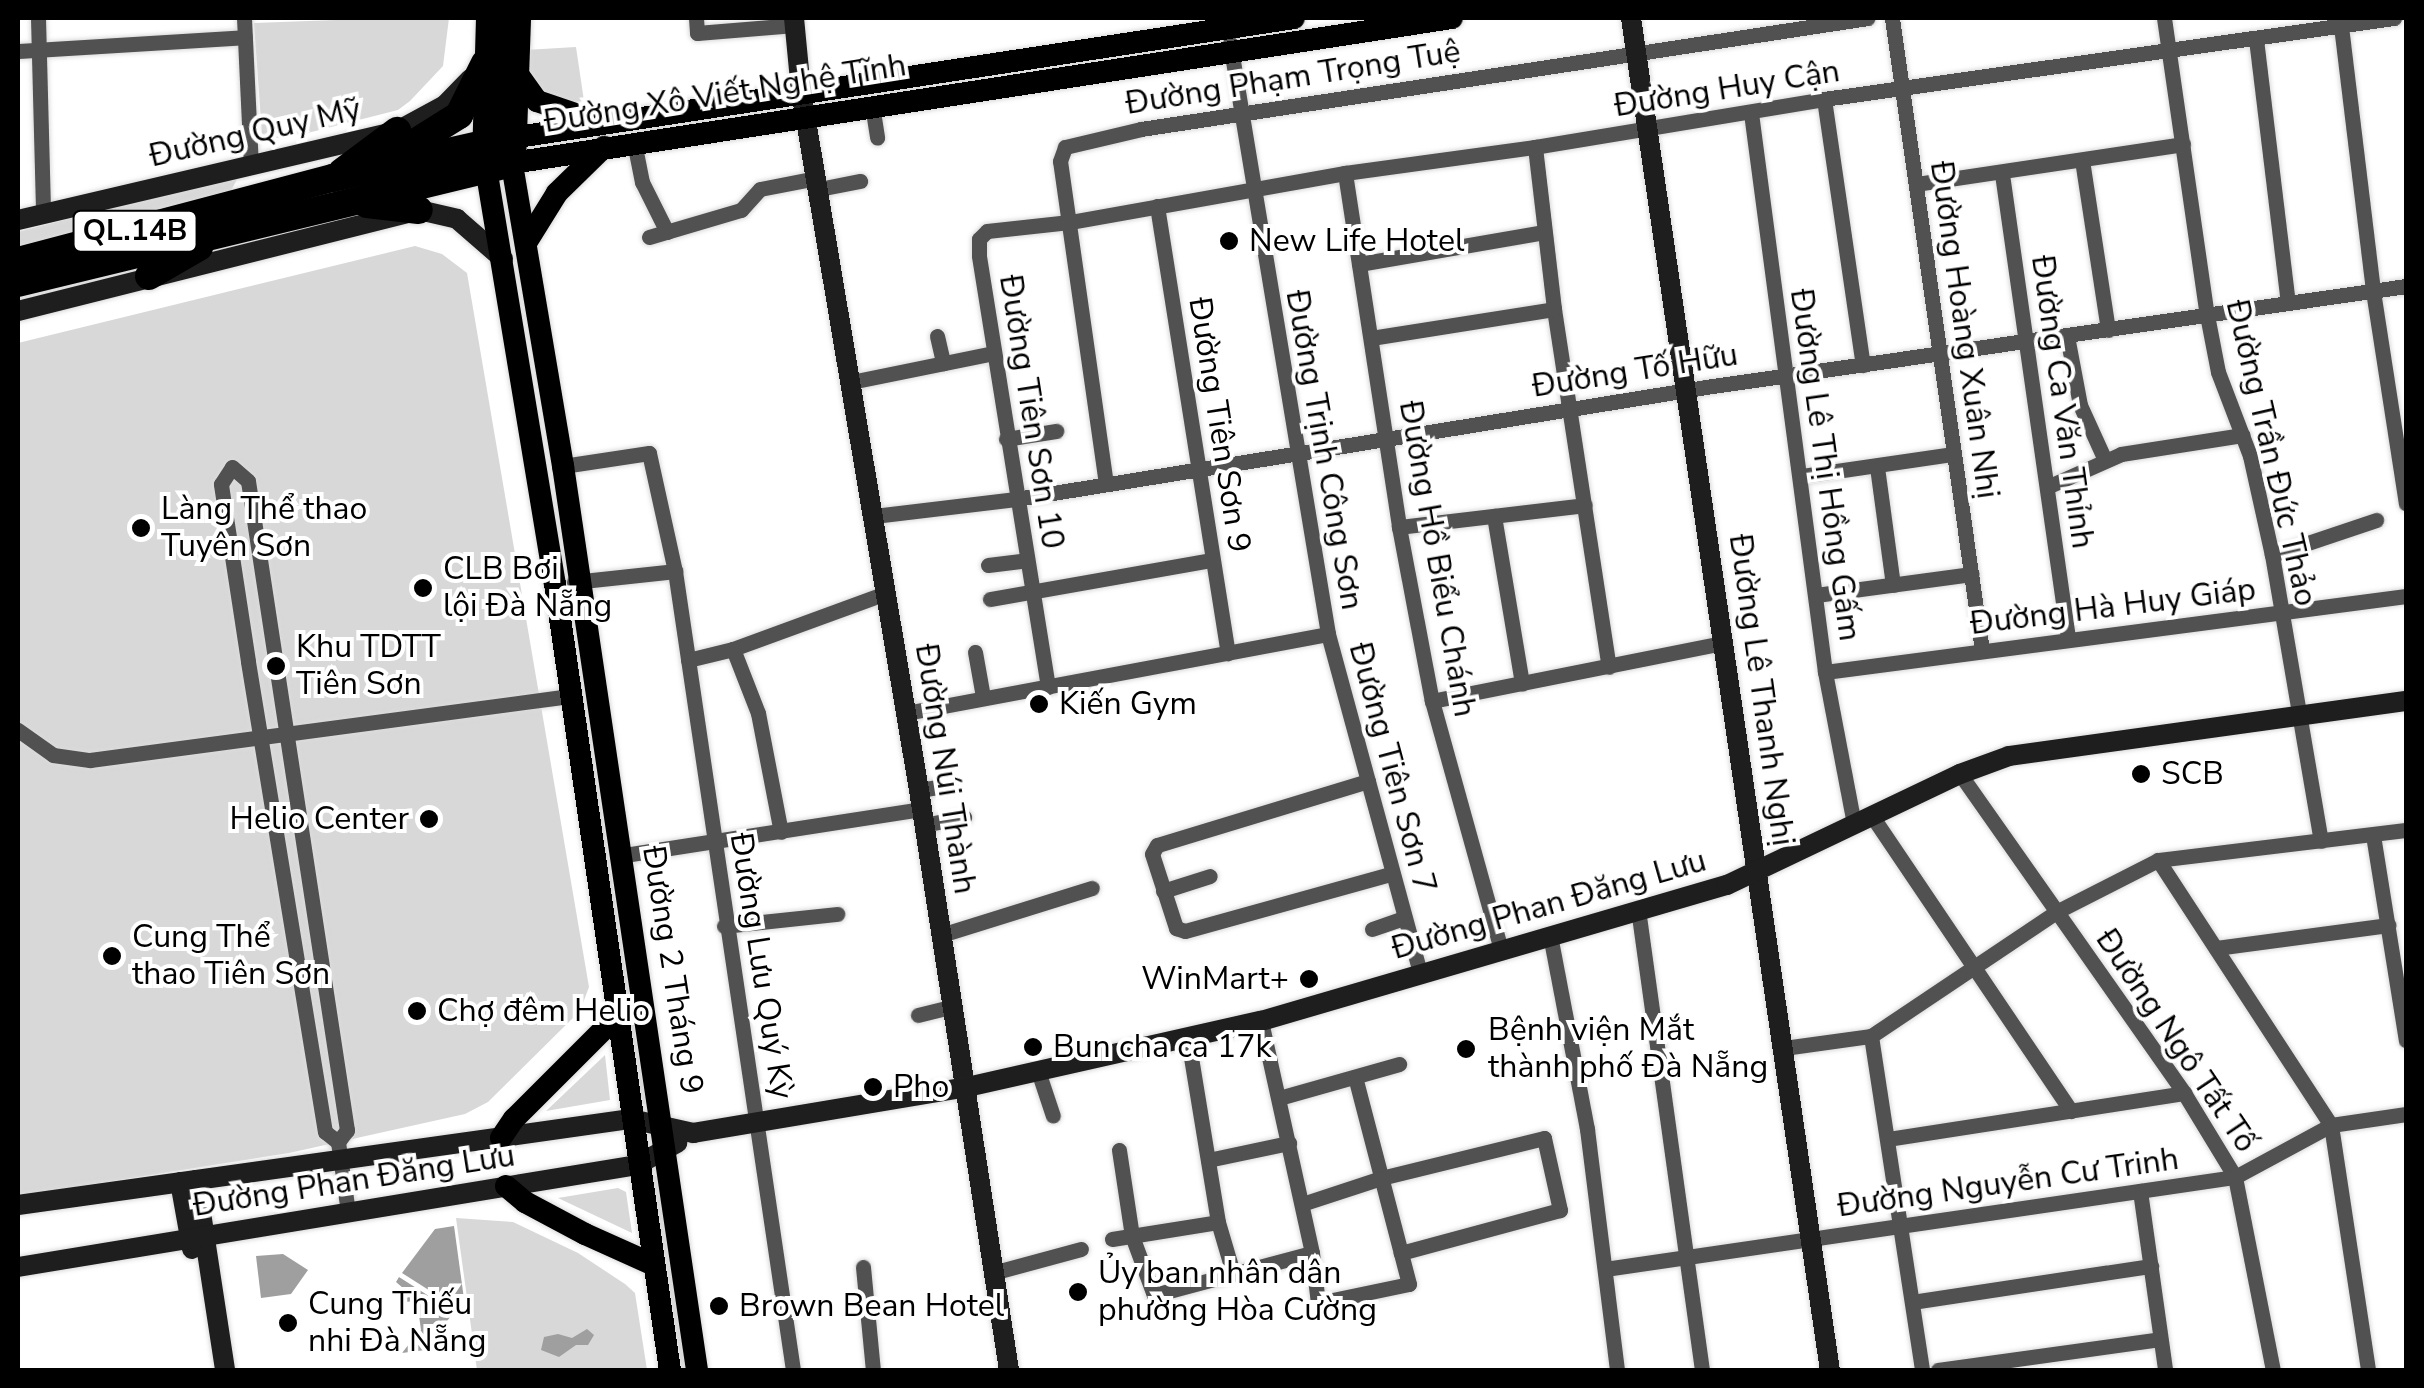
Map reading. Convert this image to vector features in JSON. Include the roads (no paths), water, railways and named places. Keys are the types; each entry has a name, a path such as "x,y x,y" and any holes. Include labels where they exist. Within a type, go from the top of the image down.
{"highway":[{"name":"Đường 2 Tháng 9","path":"490,18 499,65 498,153"},
{"name":"Đường 2 Tháng 9","path":"499,65 517,18"},
{"path":"372,169 459,115 499,65"},
{"path":"397,131 340,190 419,210"},
{"name":"Đường Xô Viết Nghệ Tĩnh","path":"18,282 226,231 340,190 372,169 498,153"},
{"name":"Đường Xô Viết Nghệ Tĩnh","path":"18,261 254,201 340,190 498,153"},
{"path":"149,276 226,231"}],"main road":[{"name":"Đường Xô Viết Nghệ Tĩnh","path":"498,153 600,122 1294,18"},
{"name":"Đường Xô Viết Nghệ Tĩnh","path":"498,153 604,148 1452,18"},
{"path":"499,65 537,101 600,122"},
{"path":"526,243 556,193 604,148"},
{"name":"Đường 2 Tháng 9","path":"498,153 526,243 563,466 618,856 698,1370"},
{"name":"Đường 2 Tháng 9","path":"498,153 504,258 670,1370"},
{"path":"501,1138 514,1119 616,1017"},
{"path":"506,1186 525,1202 654,1265"}],"street":[{"path":"38,18 42,214"},
{"path":"244,18 254,201"},
{"name":"Đường Núi Thành","path":"696,18 696,33 794,21 801,91 922,809 1010,1370"},
{"name":"Đường Lê Thanh Nghị","path":"1631,18 1830,1370"},
{"name":"Đường Phạm Trọng Tuệ","path":"1106,484 1060,161 1065,147 1141,129 1868,18"},
{"name":"Đường Hoàng Xuân Nhị","path":"1892,18 1982,650"},
{"name":"Đường Trần Đức Thảo","path":"2164,18 2218,372 2243,435 2272,554 2321,841"},
{"name":"Đường Huy Cận","path":"1070,222 1345,173 2394,18"},
{"path":"2341,26 2373,291 2406,504"},
{"name":"Đường Trịnh Công Sơn","path":"906,712 1328,634 1228,29"},
{"path":"18,51 245,36"},
{"path":"2256,38 2288,302"},
{"name":"Đường Quy Mỹ","path":"18,220 397,131 445,105 499,65"},
{"path":"1824,100 1862,365"},
{"path":"872,105 877,138"},
{"name":"Đường Lê Thị Hồng Gấm","path":"1750,113 1802,476 1825,672 1863,820"},
{"path":"634,142 642,182 667,232"},
{"path":"1916,184 2183,144"},
{"path":"1535,147 1554,309 1609,666"},
{"path":"2082,160 2108,330"},
{"name":"Đường Hồ Biểu Chánh","path":"1345,173 1399,527 1432,701 1500,950"},
{"name":"Đường Ca Văn Thỉnh","path":"2002,174 2068,638"},
{"path":"649,237 741,210 760,189 860,181"},
{"name":"Đường Tiên Sơn 9","path":"1156,206 1228,653"},
{"path":"18,310 419,210 457,219 504,258"},
{"name":"Đường Tiên Sơn 10","path":"1048,687 1006,438 979,239 987,231 1070,222"},
{"path":"1359,264 1544,232"},
{"name":"Đường Tố Hữu","path":"874,516 1016,499 1199,466 1688,390 2406,286"},
{"path":"1371,338 1554,309"},
{"path":"937,336 943,363"},
{"path":"2067,336 2080,406 2105,460"},
{"path":"851,382 993,353"},
{"path":"1006,438 1056,431"},
{"path":"2047,487 2105,460 2243,435"},
{"name":"Đường Lưu Quý Kỳ","path":"563,466 649,453 688,660 724,926 759,1123 793,1370"},
{"path":"1802,476 1953,454"},
{"path":"339,1151 347,1130 248,480 232,467 221,484 326,1132 339,1151 348,1212"},
{"path":"1877,467 1892,585"},
{"path":"1399,527 1585,505"},
{"path":"1494,516 1522,684"},
{"path":"2272,554 2376,520"},
{"path":"988,564 1026,560"},
{"path":"990,599 1212,560"},
{"path":"555,584 674,571"},
{"path":"1816,595 1972,574"},
{"path":"688,660 732,649 886,593"},
{"name":"Đường Hà Huy Giáp","path":"1825,672 2406,596"},
{"name":"Đường Tiên Sơn 7","path":"1328,634 1420,974"},
{"path":"1432,701 1723,643"},
{"path":"732,649 758,713 781,832"},
{"path":"975,652 982,697"},
{"path":"18,730 53,755 69,761 572,696"},
{"name":"Đường Phan Đăng Lưu","path":"18,1205 188,1181 339,1151 501,1138 632,1119 693,1132 967,1087 1261,1021 1758,874 1960,774 2008,756 2406,701"},
{"name":"Đường Ngô Tất Tố","path":"1960,774 2184,1093 2235,1178 2273,1370"},
{"path":"1368,781 1156,845 1152,854 1176,928 1185,931 1391,874"},
{"path":"922,809 951,785"},
{"path":"618,856 922,809 964,817"},
{"path":"1863,820 1975,966 2071,1111"},
{"path":"1784,1048 1870,1036 2056,912 2158,860 2406,830"},
{"path":"2373,834 2406,1040"},
{"path":"2158,860 2331,1125 2368,1370"},
{"path":"1164,891 1210,876"},
{"path":"941,935 1092,888"},
{"path":"1638,909 1702,1370"},
{"path":"724,926 837,914"},
{"path":"1372,929 1404,918"},
{"path":"2216,948 2388,926"},
{"path":"1550,935 1586,1129 1617,1370"},
{"path":"918,1015 953,1006"},
{"path":"1261,1021 1312,1253 1318,1303 1409,1284 1355,1076"},
{"path":"1870,1036 1922,1370"},
{"path":"1188,1039 1218,1222 1233,1273"},
{"path":"1279,1098 1398,1064"},
{"path":"1038,1070 1053,1116"},
{"path":"1888,1140 2184,1093"},
{"name":"Đường Nguyễn Cư Trinh","path":"1605,1269 2235,1178 2331,1125 2406,1114"},
{"name":"Đường Phan Đăng Lưu","path":"18,1266 637,1165 693,1132"},
{"path":"1302,1204 1381,1178 1544,1138 1560,1210 1401,1253"},
{"path":"1208,1160 1289,1143"},
{"path":"1120,1150 1132,1236 1154,1294 1312,1253"},
{"path":"188,1181 212,1370"},
{"path":"2140,1191 2165,1370"},
{"path":"1112,1238 1218,1222"},
{"path":"196,1237 225,1370"},
{"path":"996,1272 1081,1249"},
{"path":"1912,1302 2151,1266"},
{"path":"863,1267 873,1370"},
{"path":"1938,1370 2160,1339"}],"place":[{"name":"New Life Hotel","path":"1229,241"},
{"name":"Làng Thể thao Tuyên Sơn","path":"141,528"},
{"name":"CLB Bơi lội Đà Nẵng","path":"423,588"},
{"name":"Khu TDTT Tiên Sơn","path":"276,666"},
{"name":"Kiến Gym","path":"1039,704"},
{"name":"SCB","path":"2141,774"},
{"name":"Helio Center","path":"429,819"},
{"name":"Cung Thể thao Tiên Sơn","path":"112,956"},
{"name":"WinMart+","path":"1309,979"},
{"name":"Chợ đêm Helio","path":"417,1011"},
{"name":"Bun cha ca 17k","path":"1033,1047"},
{"name":"Bệnh viện Mắt thành phố Đà Nẵng","path":"1466,1049"},
{"name":"Pho","path":"873,1087"},
{"name":"Ủy ban nhân dân phường Hòa Cường","path":"1078,1292"},
{"name":"Brown Bean Hotel","path":"719,1306"},
{"name":"Cung Thiếu nhi Đà Nẵng","path":"288,1323"}]}
